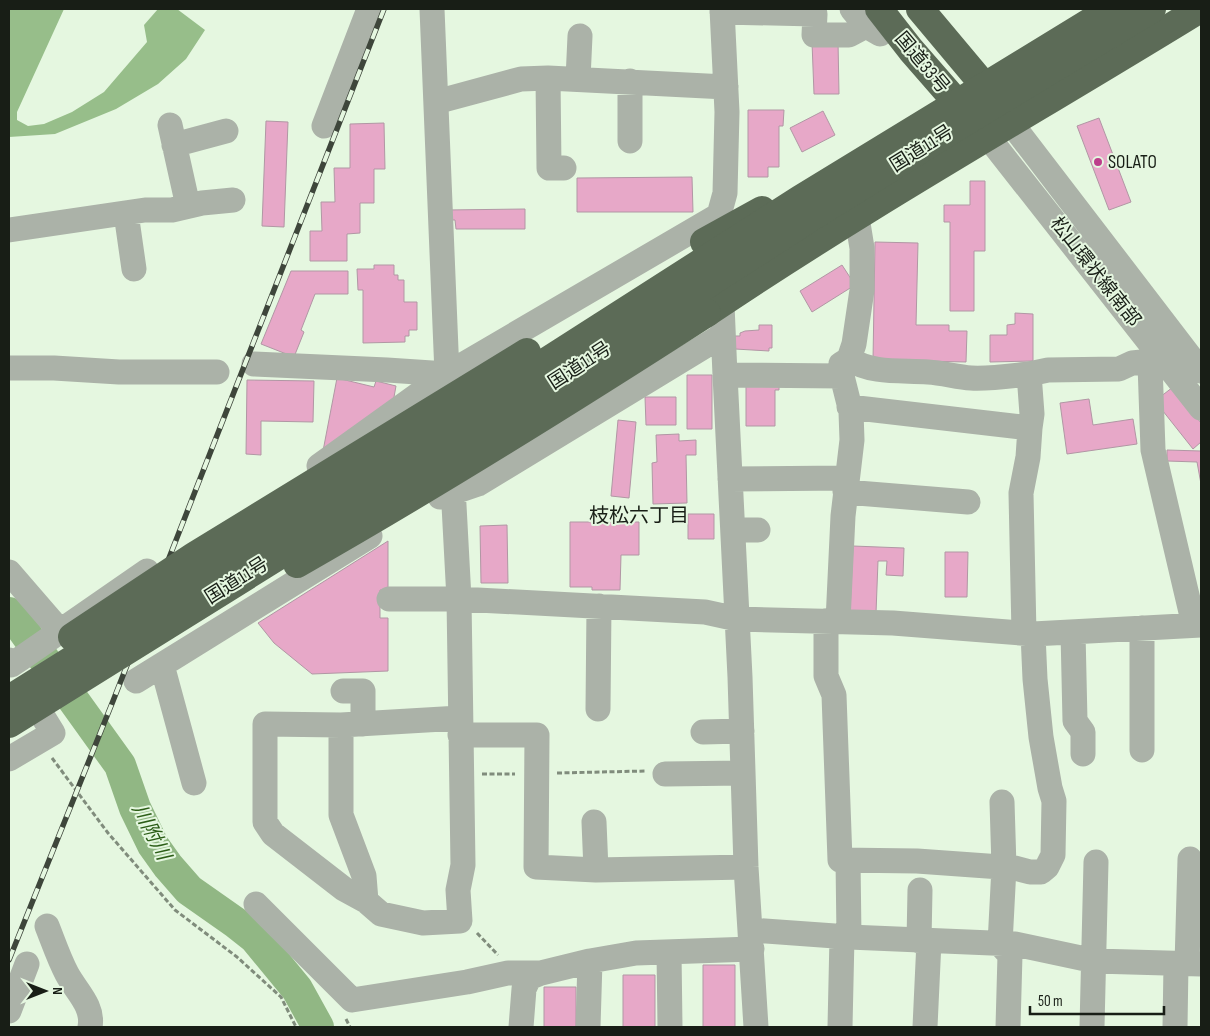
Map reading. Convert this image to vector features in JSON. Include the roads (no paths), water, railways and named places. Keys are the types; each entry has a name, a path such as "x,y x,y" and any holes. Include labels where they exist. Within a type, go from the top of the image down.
{"highway":[{"name":"国道33号","path":"920,9 977,77 1011,123"},
{"name":"国道11号","path":"12,666 389,438 718,230 808,183 950,96 1085,9"},
{"name":"国道11号","path":"9,698 486,400 808,194 1111,9"},
{"name":"国道11号","path":"9,724 497,420 812,217 1152,9"},
{"path":"9,739 108,677 481,456 572,400 761,277 1200,9"},
{"name":"国道33号","path":"865,15 911,50 988,137"}],"street":[{"path":"324,126 369,9"},
{"path":"432,9 459,599 460,727 463,864 458,890 460,921 423,923 381,914 366,901 344,889 273,834 265,822 265,724 460,727 537,735 536,867 596,870 746,867"},
{"path":"756,1027 746,867 742,731 723,335 714,308 718,230 724,193 728,112 722,10 815,14 814,35 849,35 865,15"},
{"path":"578,79 580,36"},
{"path":"548,78 549,168 564,168"},
{"path":"436,102 521,79 630,81 726,87"},
{"path":"630,81 631,141"},
{"name":"松山環状線南部","path":"1011,123 1199,366"},
{"path":"188,206 172,135 226,132"},
{"name":"松山環状線南部","path":"988,137 1156,360 1201,408"},
{"path":"9,230 145,210 172,210 233,200"},
{"path":"126,213 134,269"},
{"path":"858,217 862,248 862,290 854,344 845,367 852,440 826,676 834,695 840,860 916,861 1004,867 1030,872 1042,872 1047,868 1053,855 1054,801 1041,737 1028,634 1021,493 1028,456 1032,414 1029,374"},
{"path":"718,230 761,277"},
{"path":"186,550 318,467 448,374 718,230"},
{"path":"136,681 270,600 365,539 433,500 478,484 723,335"},
{"path":"389,599 459,599 599,606 705,612 737,619 893,623 1028,634 1198,625 1152,450 1156,360 1132,363 1118,369 1048,370 990,378 876,369 857,364 845,367 724,375"},
{"path":"254,364 448,374"},
{"path":"9,368 54,368 119,372 217,372"},
{"path":"850,407 1030,428"},
{"path":"730,479 846,485 968,502"},
{"path":"226,525 270,600"},
{"path":"732,530 758,530"},
{"path":"90,610 134,594 194,591 224,582 251,568"},
{"path":"9,759 53,733 12,666 147,571"},
{"path":"9,572 58,633"},
{"path":"599,606 604,704"},
{"path":"1136,737 1142,628"},
{"path":"1073,632 1075,721 1082,732 1083,754"},
{"path":"162,665 194,783"},
{"path":"343,691 363,691 352,724 341,815 364,876 366,901"},
{"path":"703,732 742,731"},
{"path":"665,774 743,773"},
{"path":"997,816 1004,867 1000,944 1010,955 1008,1027"},
{"path":"594,822 596,870"},
{"path":"1175,1027 1188,964 1190,859"},
{"path":"840,1027 846,937 848,860"},
{"path":"1092,1027 1096,862"},
{"path":"920,890 924,941 926,1027"},
{"path":"256,904 352,1000 467,982 508,973 541,973"},
{"path":"55,934 66,974 96,1017"},
{"path":"521,1027 524,988 529,978 541,973 590,961 636,953 669,952 751,940 846,937 1015,944 1095,961 1188,964"},
{"path":"669,952 670,1027"},
{"path":"588,1027 590,961"},
{"path":"9,1011 28,964"}],"waterway":[{"name":"川附川","path":"9,613 120,765 135,808 153,845 168,866 189,890 255,938 297,989 318,1027"}],"railway":[{"path":"9,960 113,701 384,9"}],"place":[{"name":"SOLATO","path":"1098,162"}],"district":[{"name":"枝松六丁目","path":"639,516"}]}
